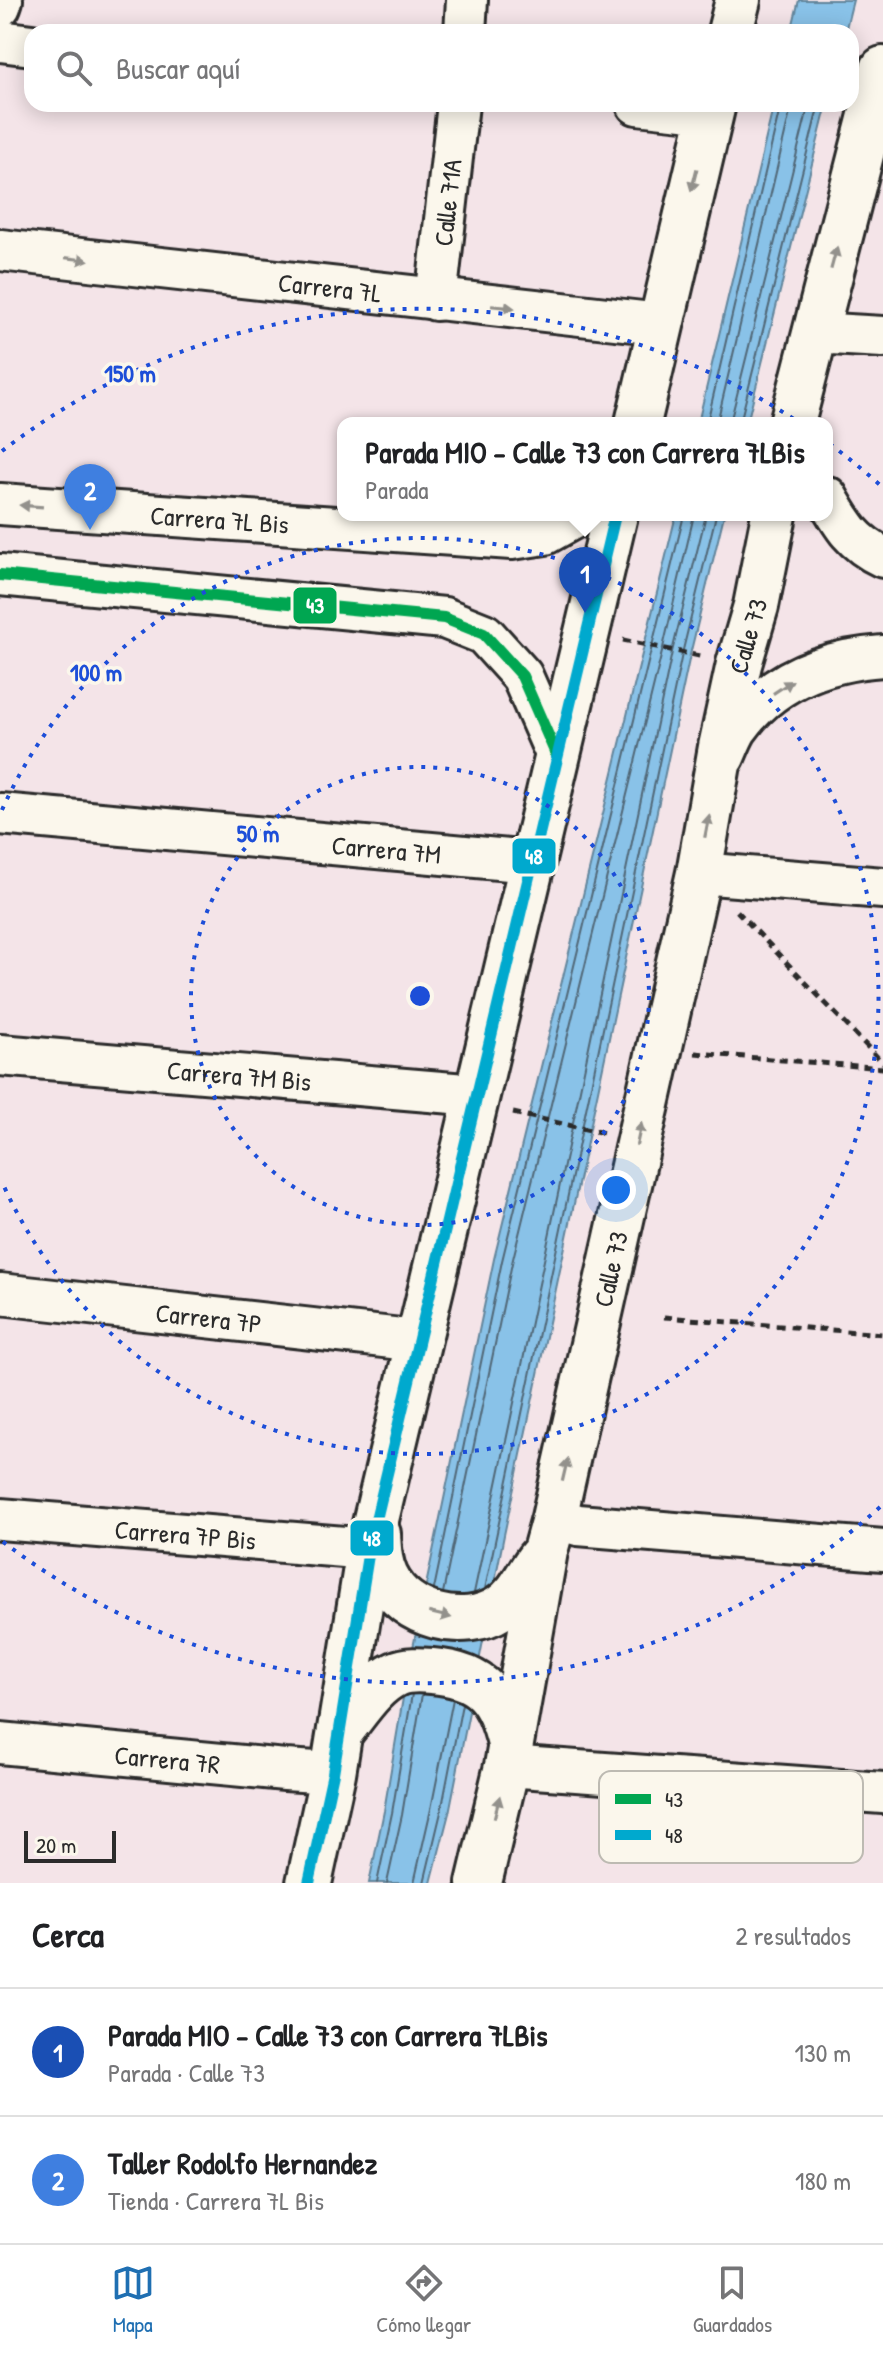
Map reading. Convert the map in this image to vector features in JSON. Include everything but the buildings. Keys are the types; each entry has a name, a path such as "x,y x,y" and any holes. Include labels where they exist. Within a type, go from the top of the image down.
{"main road":[{"path":"732,24 738,0"},
{"path":"796,416 814,333 876,127 883,69"},
{"path":"639,417 711,112"},
{"path":"309,1883 419,1341 495,1104 532,862 614,521"},
{"name":"Calle 73","path":"479,1883 505,1739 549,1535 699,873 739,664 756,606 773,521"},
{"path":"377,1546 395,1591 410,1605 444,1617 467,1619 487,1615 509,1602 549,1535"},
{"path":"336,1753 379,1686 398,1673 407,1671 450,1673 479,1685 488,1693 505,1739"}],"street":[{"path":"466,24 467,0"},
{"path":"0,41 24,44"},
{"name":"Calle 71A","path":"436,300 457,112"},
{"name":"Carrera 7L","path":"0,250 660,324"},
{"path":"814,333 883,337"},
{"name":"Carrera 7L Bis","path":"0,504 512,539 545,534 568,521"},
{"path":"833,508 844,528 869,550 883,557"},
{"path":"0,575 444,618 484,634 522,676 557,756"},
{"path":"718,768 736,730 754,708 781,686 817,667 883,656"},
{"name":"Carrera 7M","path":"0,814 532,862"},
{"path":"699,873 883,888"},
{"name":"Carrera 7M Bis","path":"5,1067 495,1104"},
{"name":"Carrera 7P","path":"0,1294 419,1341"},
{"name":"Carrera 7P Bis","path":"0,1519 377,1546"},
{"path":"549,1535 578,1525 883,1550"},
{"path":"505,1739 729,1771"},
{"name":"Carrera 7R","path":"0,1743 285,1770 336,1753"},
{"path":"863,1790 883,1793"}],"path":[{"path":"633,642 713,659"},
{"path":"732,906 883,1066"},
{"path":"686,1053 883,1066"},
{"path":"495,1104 605,1133"},
{"path":"664,1317 883,1334"}],"water":[{"path":"799,0 853,0 847,24 793,24"},
{"path":"772,112 825,112 749,417 699,417"},
{"path":"675,521 723,521 690,655 504,1535 449,1813 431,1883 369,1883 405,1686 494,1259"}],"transit line":[{"name":"48","path":"309,1883 333,1773 369,1549 614,521"},
{"name":"43","path":"0,575 444,618 484,634 522,676 557,756"}],"place":[{"name":"Taller Rodolfo Hernandez","path":"90,530"},
{"name":"Parada MIO - Calle 73 con Carrera 7LBis","path":"585,613"}]}
